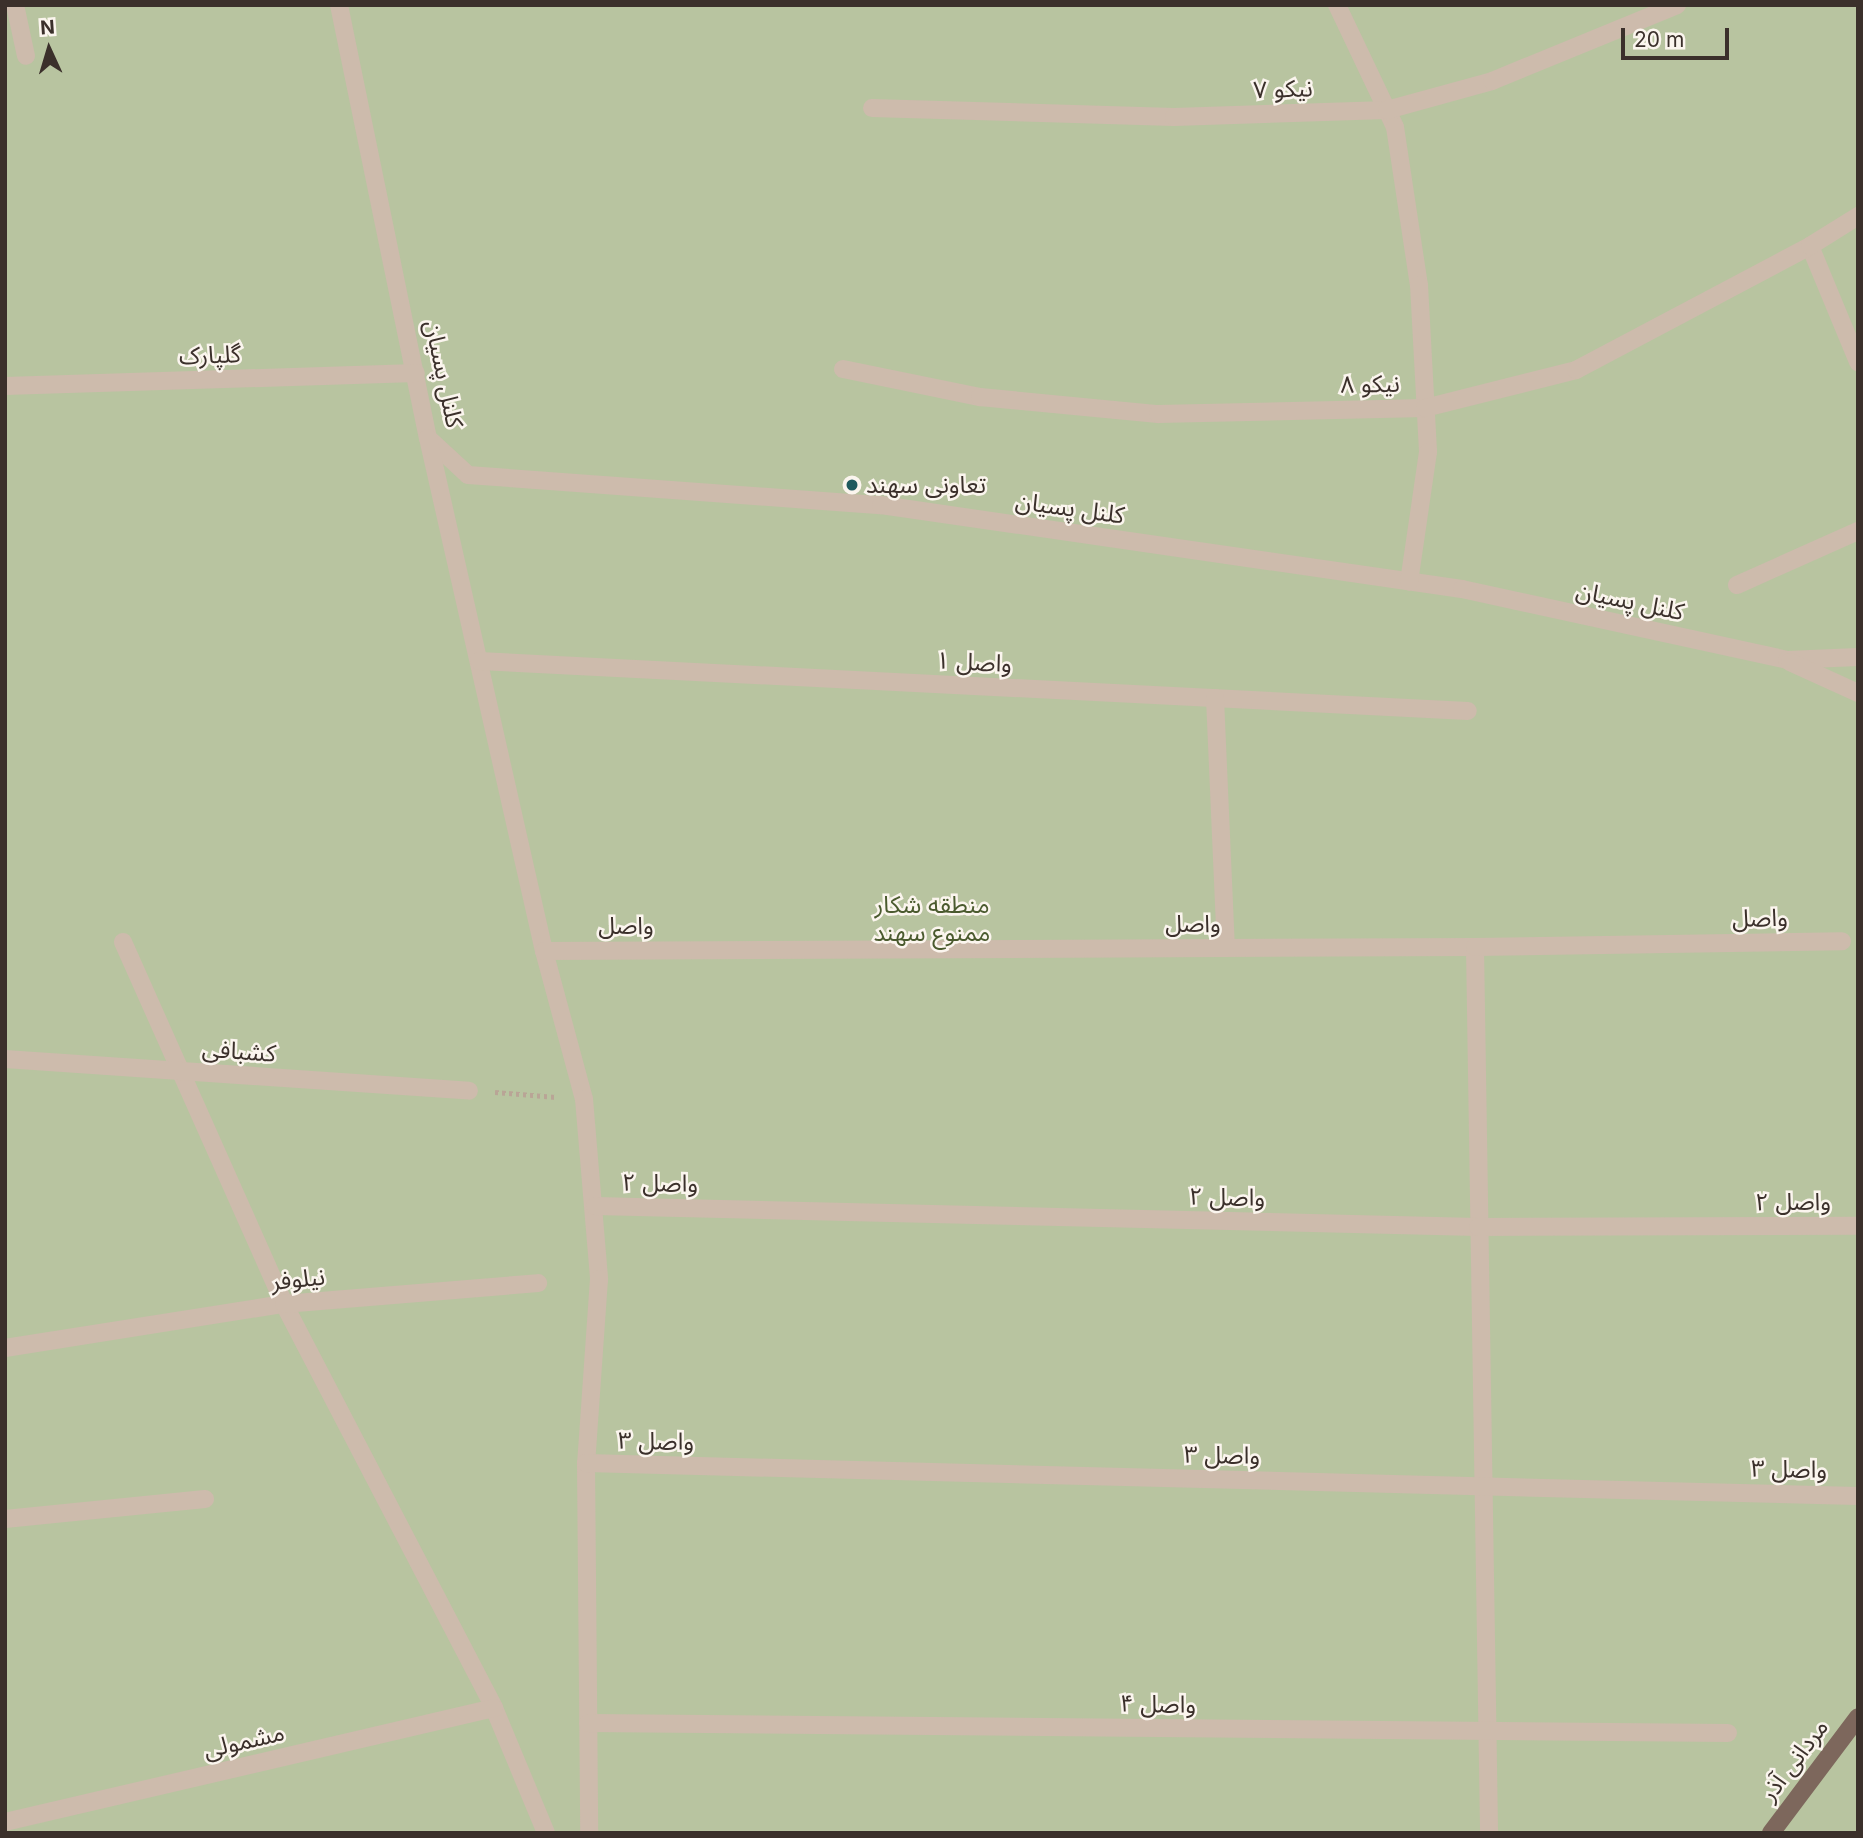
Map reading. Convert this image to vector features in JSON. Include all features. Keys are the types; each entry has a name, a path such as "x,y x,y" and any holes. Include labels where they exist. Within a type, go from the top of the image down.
{"main road":[{"name":"مردانی آذر","path":"1771,1833 1858,1717"}],"street":[{"path":"15,5 26,56"},
{"name":"کلنل پسیان","path":"339,5 428,438 468,475 881,505 1409,582 1787,660 1858,657"},
{"path":"1337,5 1395,127 1419,285 1428,452 1409,582"},
{"name":"نیکو ۷","path":"872,108 1174,117 1387,110 1492,81 1677,5"},
{"name":"نیکو ۸","path":"843,369 980,397 1158,414 1425,408 1576,370 1810,246 1858,216"},
{"path":"1810,246 1858,362"},
{"name":"گلپارک","path":"5,386 416,373"},
{"path":"428,438 544,951 584,1099 595,1206 598,1279 586,1463 589,1833"},
{"path":"1738,585 1858,531"},
{"path":"1787,660 1858,693"},
{"name":"واصل ۱","path":"479,661 1468,711"},
{"path":"1215,698 1226,948"},
{"name":"واصل","path":"544,951 1475,947 1842,941"},
{"path":"123,942 177,1072 284,1304 495,1708 546,1833"},
{"path":"1475,947 1489,1833"},
{"name":"کشبافی","path":"5,1059 469,1091"},
{"name":"واصل ۲","path":"595,1206 1478,1227 1858,1226"},
{"name":"نیلوفر","path":"5,1348 284,1304 538,1283"},
{"name":"واصل ۳","path":"586,1463 1858,1496"},
{"path":"5,1519 205,1499"},
{"name":"مشمولی","path":"5,1822 495,1708"},
{"name":"واصل ۴","path":"588,1723 1728,1733"}],"path":[{"path":"469,1091 584,1099"}],"green space":[{"name":"منطقه شکار ممنوع سهند","path":"5,5 1858,5 1858,1833 5,1833"}],"place":[{"name":"تعاونی سهند","path":"852,485"}]}
